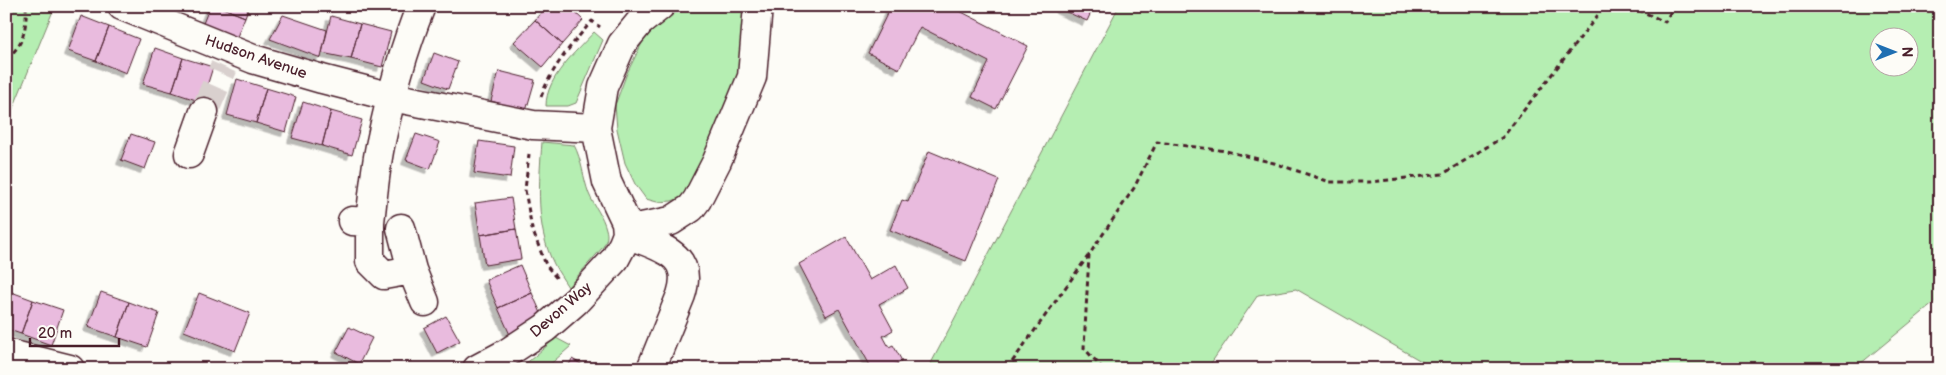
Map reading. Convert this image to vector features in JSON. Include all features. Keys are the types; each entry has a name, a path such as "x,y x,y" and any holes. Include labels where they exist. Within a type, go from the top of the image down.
{"street":[{"path":"412,270 384,275 370,261 361,221 406,43 421,6"},
{"path":"627,232 622,212 614,200 608,182 596,128 603,87 622,44 640,22 660,6"},
{"path":"627,232 671,221 691,208 697,200 717,161 752,77 758,6"},
{"name":"Hudson Avenue","path":"128,7 190,20 228,58 253,59 322,79 392,96 533,125 596,128"},
{"path":"189,154 204,112"},
{"path":"401,228 412,270 425,302"},
{"path":"627,232 677,257 684,272 684,288 650,369"},
{"name":"Devon Way","path":"477,369 507,353 544,328 576,301 615,259 627,232"},
{"path":"6,354 70,369"}],"path":[{"path":"6,58 21,41 27,25 26,6"},
{"path":"1007,369 1089,256 1134,188 1158,142 1226,151 1274,163 1330,182 1370,182 1443,174 1503,137 1605,6"},
{"path":"1630,6 1665,22 1674,6"},
{"path":"1089,256 1084,348 1103,369"}],"green space":[{"path":"6,6 55,6 7,123 6,123"},
{"path":"698,6 748,6 740,77 687,195 672,201 657,202 646,199 635,184 625,163 617,129 615,105 627,73 645,37 675,13"},
{"path":"1119,6 1940,6 1940,298 1854,369 1435,369 1296,289 1258,295 1207,369 928,369"},
{"path":"594,32 603,40 576,103 568,106 546,106 547,95 556,75"},
{"path":"542,142 574,145 589,194 607,231 607,238 603,247 568,287 548,250 541,220 539,188"},
{"path":"556,338 571,346 545,369 516,369 529,361"}],"building":[{"path":"210,6 218,6 245,17 234,44 200,31"},
{"path":"218,6 249,6 245,17"},
{"path":"547,6 568,6 583,20 562,44 535,20"},
{"path":"891,6 950,6 1028,46 996,109 972,97 989,62 920,27 899,69 868,53"},
{"path":"1061,6 1094,6 1087,21 1060,9"},
{"path":"283,15 327,30 321,58 270,39"},
{"path":"81,16 109,27 96,61 68,51"},
{"path":"331,16 360,24 351,59 322,53"},
{"path":"535,20 562,44 543,67 514,42"},
{"path":"360,24 391,32 382,67 351,59"},
{"path":"109,27 139,39 126,73 96,61"},
{"path":"155,48 183,58 172,92 143,84"},
{"path":"434,53 458,62 448,89 424,80"},
{"path":"183,58 213,67 202,102 172,92"},
{"path":"499,71 535,80 526,111 491,101"},
{"path":"237,79 266,88 256,123 227,115"},
{"path":"266,88 296,97 286,132 256,123"},
{"path":"303,102 331,111 322,146 292,138"},
{"path":"331,111 362,120 352,155 322,146"},
{"path":"131,134 155,142 145,169 121,160"},
{"path":"416,134 440,142 430,169 406,160"},
{"path":"479,141 514,146 510,178 474,173"},
{"path":"929,151 999,180 966,261 890,230 902,200 908,202"},
{"path":"511,198 516,229 480,235 475,203"},
{"path":"516,229 521,259 485,265 480,235"},
{"path":"846,237 870,280 896,265 908,288 879,304 893,330 883,336 889,347 893,345 902,361 888,369 872,369 839,309 826,316 799,264"},
{"path":"520,265 532,293 498,308 486,280"},
{"path":"6,290 33,300 21,334 6,329"},
{"path":"101,292 129,302 117,337 88,327"},
{"path":"199,293 250,313 235,351 184,331"},
{"path":"532,293 545,322 511,337 498,308"},
{"path":"33,300 63,310 51,345 21,334"},
{"path":"129,302 159,313 147,347 117,337"},
{"path":"446,316 460,341 437,353 424,328"},
{"path":"349,327 372,338 359,364 336,352"},
{"path":"572,359 590,369 567,369"}],"tunnel":[{"path":"204,112 224,67"}]}
